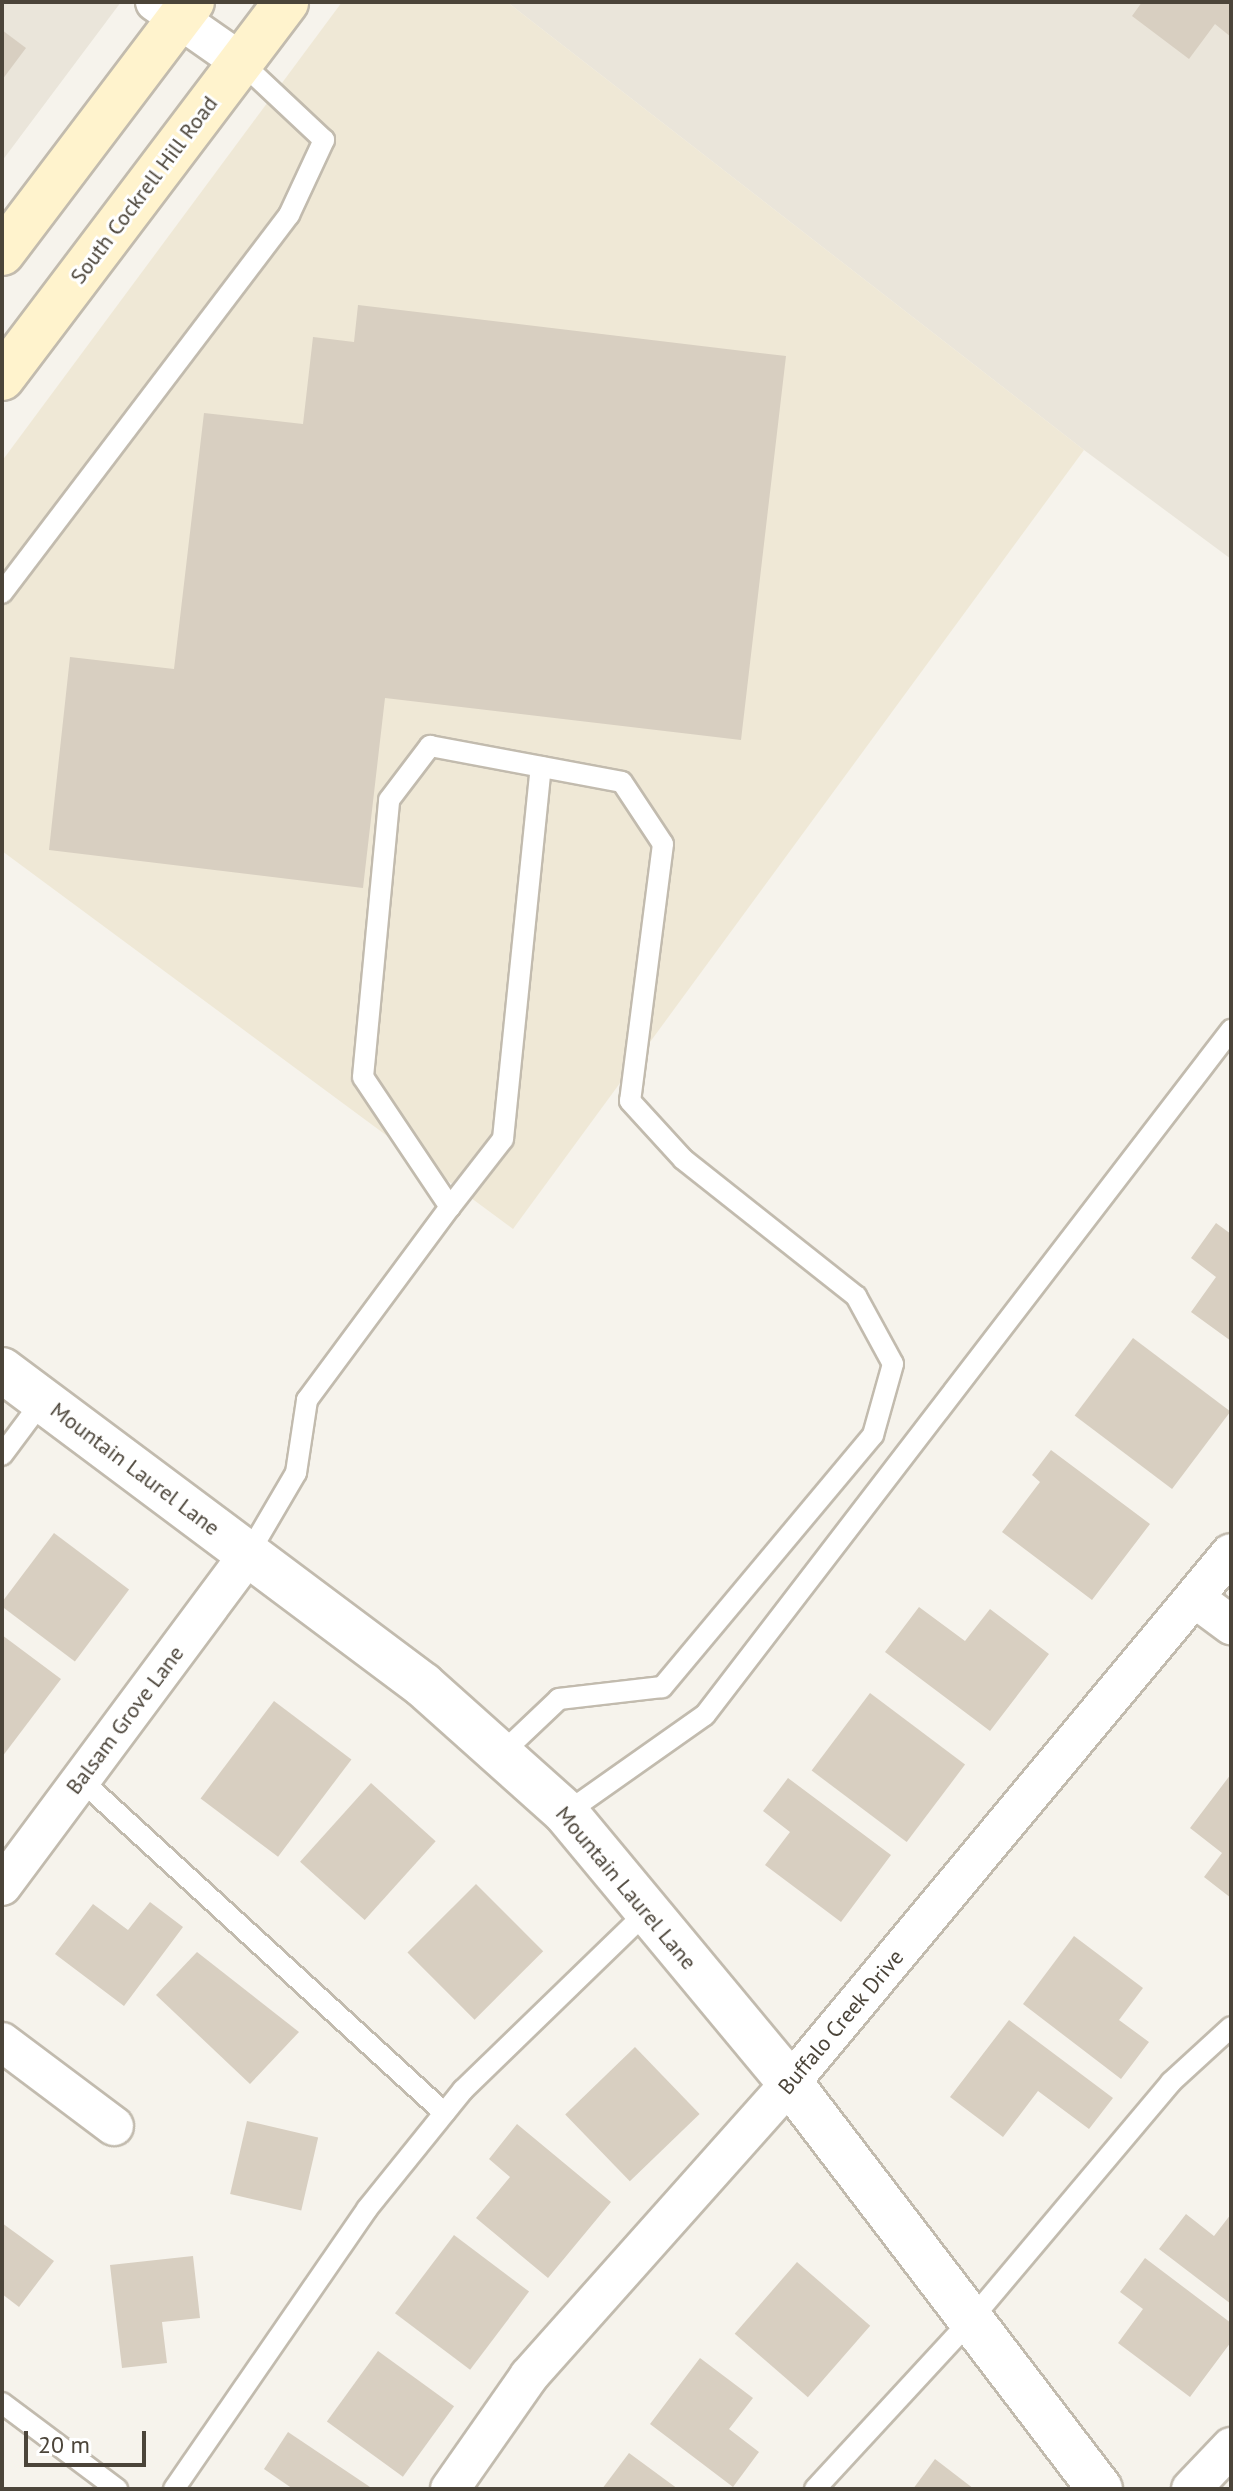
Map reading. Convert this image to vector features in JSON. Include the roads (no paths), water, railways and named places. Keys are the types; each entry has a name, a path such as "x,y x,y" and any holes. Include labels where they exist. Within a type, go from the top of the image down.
{"main road":[{"name":"South Cockrell Hill Road","path":"2,378 286,2"},
{"path":"2,253 175,8"}],"street":[{"path":"175,8 241,62"},
{"name":"Mountain Laurel Lane","path":"2,1370 423,1685 566,1813 790,2083 1100,2489"},
{"name":"Balsam Grove Lane","path":"2,1886 249,1553"},
{"name":"Buffalo Creek Drive","path":"450,2489 529,2376 790,2083 1196,1599 1231,1553"},
{"path":"1196,1599 1231,1625"},
{"path":"2,2042 114,2126"},
{"path":"1191,2489 1231,2447"}],"lane":[{"path":"2,593 289,215 324,140 241,62"},
{"path":"450,1207 363,1077 389,800 430,746 622,782 663,844 630,1101 683,1159 856,1296 893,1364 873,1435 662,1687 559,1699 501,1754"},
{"path":"249,1553 296,1473 307,1400 503,1139 541,767"},
{"path":"566,1813 705,1715 1231,1030"},
{"path":"2,1455 43,1400"},
{"path":"81,1780 445,2113"},
{"path":"174,2489 367,2209 445,2113 648,1911"},
{"path":"815,2489 970,2321 1171,2082 1231,2027"},
{"path":"2,2403 117,2489"}]}
